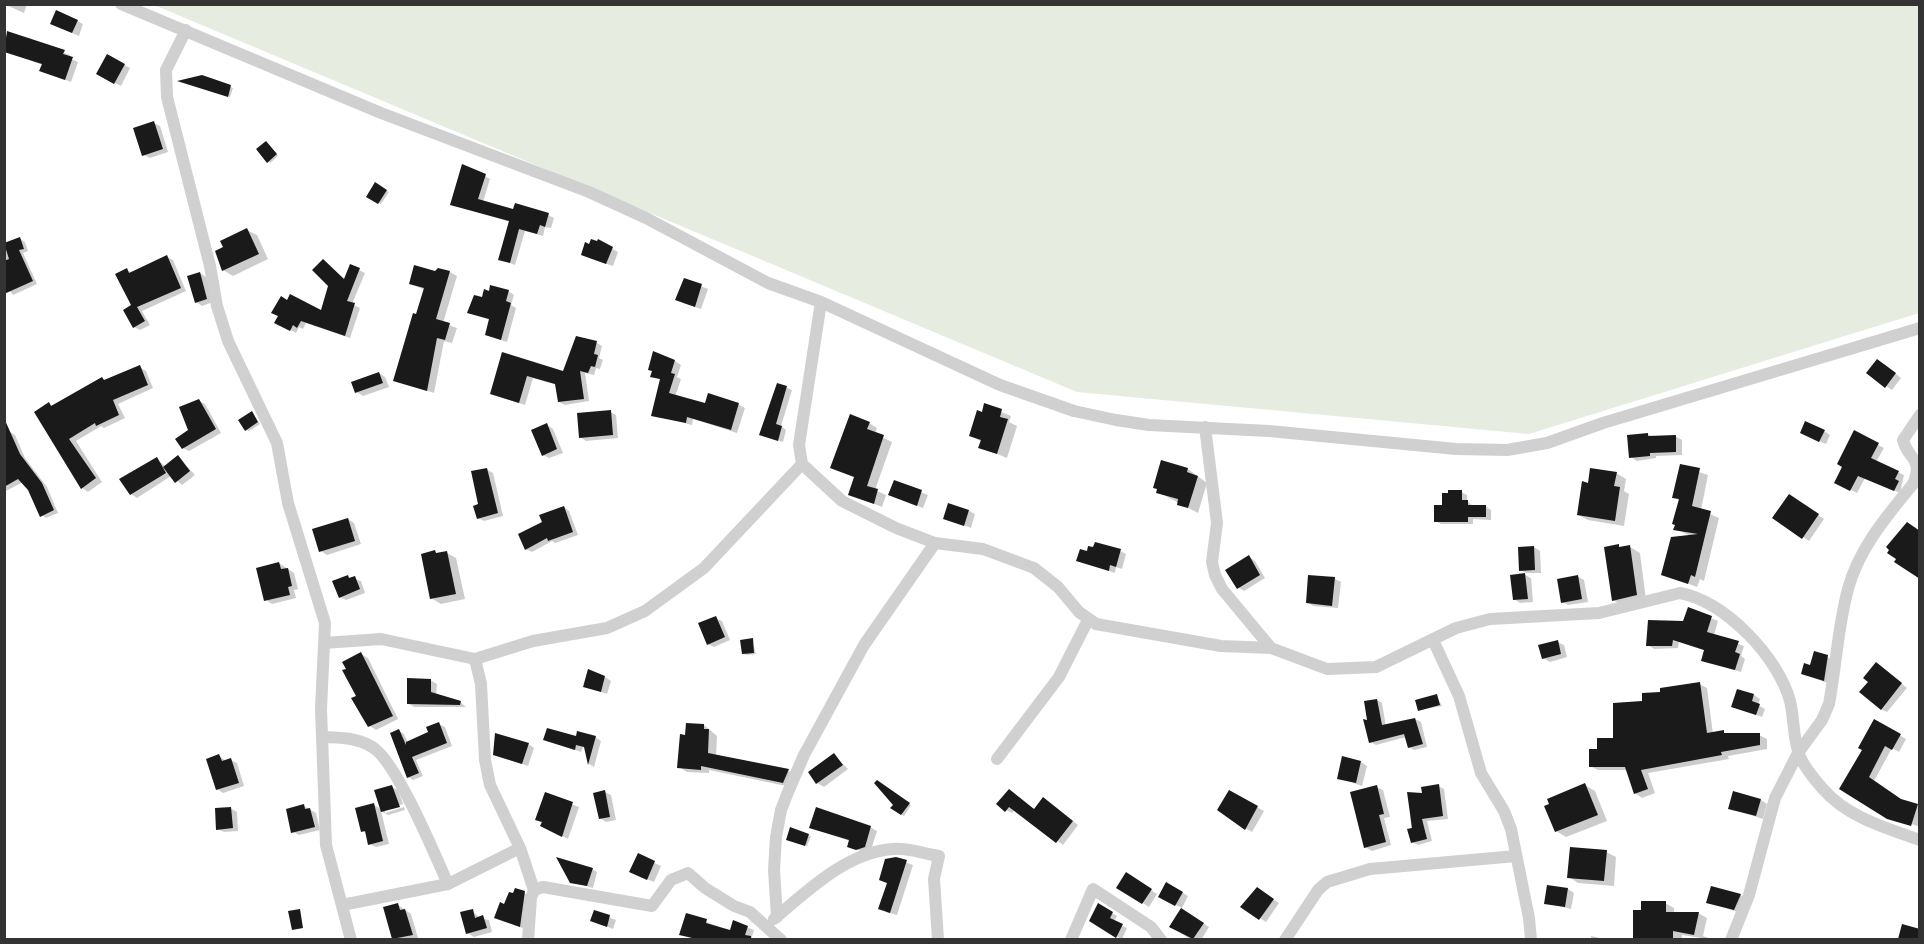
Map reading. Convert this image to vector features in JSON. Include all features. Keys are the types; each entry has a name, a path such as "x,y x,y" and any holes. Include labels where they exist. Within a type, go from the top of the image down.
{"street":[{"path":"122,4 381,113 590,192 646,218 768,283 821,302 1000,385 1074,411 1149,425 1205,427 1456,448 1507,450 1525,448 1920,328"},
{"path":"186,30 166,70 166,97 210,266 216,306 228,341 277,443 288,502 325,623 322,737 326,845 351,939"},
{"path":"821,302 799,446 802,465 842,501 896,528 935,543 983,549 1034,568 1058,587 1088,620 1103,626 1176,636 1221,646 1271,648 1327,669 1376,667 1456,628 1490,619 1599,613 1680,593 1691,595 1722,610 1743,629 1777,670 1790,700 1798,753 1824,790 1852,813 1920,840"},
{"path":"1731,939 1749,895 1774,798 1798,753 1822,720 1829,704 1848,589 1857,564 1869,541 1913,483 1917,474 1915,458 1903,440 1920,414"},
{"path":"1205,427 1217,523 1212,562 1215,575 1221,589 1271,648"},
{"path":"324,643 381,639 475,659 533,641 607,628 645,610 704,568 802,465"},
{"path":"777,916 774,870 776,837 781,810 788,792 804,755 864,645 935,543"},
{"path":"997,759 1059,677 1088,620"},
{"path":"1433,640 1459,696 1481,773 1504,811 1516,856 1531,939"},
{"path":"475,659 481,684 485,760 490,785 520,848 534,890 531,898 528,939"},
{"path":"322,737 356,740 376,749 396,778 448,884"},
{"path":"342,905 448,884 520,848"},
{"path":"766,926 817,882 834,871 863,857 899,848 939,856 934,879 938,939"},
{"path":"1285,939 1318,890 1327,882 1370,869 1516,856"},
{"path":"534,890 543,887 652,906 671,880 688,873 705,888 734,906 750,912 781,939"},
{"path":"1071,939 1092,889 1151,927 1161,939"}],"shaded area":[{"path":"154,5 1919,5 1919,313 1529,434 1077,392"}],"building":[{"path":"56,10 78,20 72,33 50,24"},
{"path":"7,31 65,50 63,54 73,57 65,80 39,71 42,64 4,52"},
{"path":"107,54 125,64 114,84 96,74"},
{"path":"202,75 231,85 228,97 177,81"},
{"path":"154,121 163,149 142,156 133,128"},
{"path":"266,141 277,154 267,163 256,149"},
{"path":"462,164 486,174 478,199 513,209 515,203 549,213 545,227 540,225 537,234 519,229 510,263 498,260 509,221 450,205"},
{"path":"375,182 387,190 378,204 366,197"},
{"path":"247,228 259,254 222,271 215,251 223,247 220,241"},
{"path":"20,237 24,249 19,250 33,281 4,294 4,261 9,259 4,243"},
{"path":"591,239 597,241 598,239 613,247 606,264 581,255 585,242 589,244"},
{"path":"167,255 181,288 137,307 145,321 133,328 123,310 131,305 115,274 127,268 129,273"},
{"path":"323,259 344,279 350,264 360,268 347,301 355,303 345,336 301,321 297,328 293,325 290,331 274,323 278,316 271,313 281,296 287,300 290,294 321,310 328,286 312,270"},
{"path":"414,265 435,271 438,268 450,271 436,319 450,323 445,340 437,338 427,391 393,381 413,313 416,314 424,288 409,284"},
{"path":"200,272 207,299 195,303 187,276"},
{"path":"684,278 702,284 695,307 675,300"},
{"path":"490,285 509,290 506,301 511,303 501,340 485,335 489,319 467,313 474,295 482,297 484,289 489,291"},
{"path":"576,336 597,341 594,354 598,355 595,367 591,366 588,373 580,371 584,399 558,402 555,384 527,376 519,403 490,394 502,352 563,371"},
{"path":"653,351 675,360 671,373 675,374 669,393 705,403 708,393 739,403 731,430 687,417 686,423 651,416 660,379 650,377 652,371 648,370"},
{"path":"1877,359 1896,373 1885,388 1866,373"},
{"path":"140,365 148,385 113,400 119,415 96,426 95,423 69,439 96,478 81,489 34,412 49,402 51,406 102,377 104,380"},
{"path":"379,372 383,383 355,393 351,382"},
{"path":"777,383 787,386 776,424 782,426 778,441 759,435"},
{"path":"199,399 216,429 182,449 175,439 188,430 179,407"},
{"path":"984,403 1002,409 1000,417 1008,419 997,454 978,448 981,440 969,436 977,410 982,412"},
{"path":"611,410 613,435 579,438 577,413"},
{"path":"252,411 258,422 245,431 238,420"},
{"path":"850,414 870,422 867,429 884,435 867,486 878,489 874,504 848,495 854,477 830,468"},
{"path":"4,418 20,454 42,483 54,510 40,517 28,490 18,479 4,487"},
{"path":"1805,421 1825,430 1819,442 1800,433"},
{"path":"547,423 557,449 542,456 531,430"},
{"path":"1854,430 1879,443 1871,458 1899,471 1895,479 1899,481 1894,491 1858,476 1850,491 1834,483 1842,467 1837,464"},
{"path":"1648,433 1648,436 1676,435 1676,452 1650,453 1650,456 1629,458 1627,435"},
{"path":"178,455 190,471 175,483 163,467"},
{"path":"157,457 166,473 130,495 119,479"},
{"path":"1161,460 1188,468 1187,472 1198,476 1188,508 1177,505 1178,499 1156,493 1157,489 1153,488"},
{"path":"1680,464 1700,468 1692,506 1711,511 1695,577 1691,575 1688,584 1661,575 1671,537 1698,534 1673,530 1675,525 1672,524 1679,499 1672,498"},
{"path":"487,468 498,513 477,519 473,506 478,504 471,471"},
{"path":"1590,468 1617,472 1614,486 1620,487 1615,521 1577,515 1582,481 1588,483"},
{"path":"894,480 922,490 917,506 888,495"},
{"path":"1448,490 1462,490 1462,500 1468,500 1468,505 1486,505 1486,517 1468,517 1468,522 1434,522 1434,505 1442,505 1442,493 1448,493"},
{"path":"1789,494 1819,514 1802,539 1772,518"},
{"path":"948,503 969,510 964,526 943,519"},
{"path":"564,506 573,532 548,541 547,538 525,550 518,534 542,522 539,515"},
{"path":"348,518 355,541 319,552 312,529"},
{"path":"1907,522 1920,531 1920,579 1894,562 1896,559 1887,553 1889,550 1886,547"},
{"path":"1095,542 1121,549 1116,567 1110,565 1109,571 1076,561 1080,549 1087,551 1088,546 1093,547"},
{"path":"1619,544 1619,547 1630,545 1637,595 1612,601 1604,547"},
{"path":"1534,546 1535,570 1519,571 1518,547"},
{"path":"435,550 436,553 447,551 456,594 430,599 421,554"},
{"path":"1249,555 1260,575 1237,589 1225,570"},
{"path":"279,562 281,569 288,568 292,586 288,587 290,595 264,601 256,568"},
{"path":"1525,573 1528,599 1513,600 1510,575"},
{"path":"348,575 349,578 355,576 360,589 339,598 332,581"},
{"path":"1308,575 1335,577 1332,606 1306,603"},
{"path":"1578,575 1582,599 1561,603 1557,579"},
{"path":"1688,607 1712,616 1707,632 1739,641 1735,652 1740,654 1735,670 1701,661 1704,650 1673,640 1672,646 1646,646 1648,620 1683,621"},
{"path":"716,616 725,637 707,645 698,623"},
{"path":"753,638 754,653 742,654 740,640"},
{"path":"1558,640 1561,654 1542,659 1538,645"},
{"path":"1814,651 1828,655 1824,681 1801,674 1804,663 1810,665"},
{"path":"361,652 393,716 368,727 351,698 356,696 342,670 346,669 342,662"},
{"path":"1876,662 1902,683 1881,710 1859,692 1868,682 1863,678"},
{"path":"588,669 605,676 601,692 583,687"},
{"path":"407,678 431,679 431,692 461,701 460,705 407,704"},
{"path":"1700,682 1707,733 1724,730 1724,733 1760,733 1760,745 1721,752 1722,755 1641,770 1648,789 1634,794 1625,767 1589,767 1589,749 1597,749 1597,738 1613,738 1613,703 1642,701 1642,693 1660,692 1660,688"},
{"path":"1737,689 1754,694 1752,701 1760,704 1756,715 1731,707"},
{"path":"1437,694 1440,705 1418,711 1415,700"},
{"path":"1377,699 1382,725 1415,718 1423,744 1408,748 1404,734 1369,743 1363,719 1367,720 1364,701"},
{"path":"1874,719 1901,734 1892,750 1885,746 1869,777 1901,799 1918,804 1911,826 1887,819 1839,789 1862,750 1858,748"},
{"path":"439,722 447,743 412,757 419,773 407,778 390,733 399,729 406,745 406,742 428,732 426,727"},
{"path":"686,723 704,724 704,729 709,729 708,753 789,769 783,783 701,766 701,770 677,768 680,734 685,735"},
{"path":"547,728 576,736 577,731 596,736 588,765 584,747 576,745 575,750 543,740"},
{"path":"495,733 529,743 522,764 493,755"},
{"path":"834,753 843,765 816,784 808,772"},
{"path":"219,754 222,761 231,758 239,783 216,790 206,759"},
{"path":"1342,756 1361,761 1356,783 1337,779"},
{"path":"877,780 910,803 901,815 890,808 893,805 874,783"},
{"path":"1585,783 1598,815 1555,832 1544,806 1549,804 1547,799"},
{"path":"1439,784 1443,816 1422,819 1427,839 1411,843 1407,829 1412,828 1407,792 1422,793 1421,787"},
{"path":"392,785 400,807 381,812 374,790"},
{"path":"1377,785 1384,814 1379,815 1386,842 1364,848 1350,792"},
{"path":"1009,789 1034,809 1043,797 1073,821 1056,843 1009,807 1005,812 996,804"},
{"path":"605,790 610,817 599,819 593,793"},
{"path":"1229,790 1258,806 1245,830 1217,810"},
{"path":"1733,791 1761,799 1756,816 1728,809"},
{"path":"545,792 573,802 562,837 540,826 542,822 535,820"},
{"path":"374,803 383,841 368,845 365,831 361,832 355,808"},
{"path":"304,804 305,809 310,808 315,827 291,833 286,809"},
{"path":"231,807 233,828 216,830 215,808"},
{"path":"816,807 871,826 865,847 856,850 847,847 849,840 809,828"},
{"path":"790,827 809,834 805,846 786,840"},
{"path":"1570,847 1607,850 1604,881 1567,878"},
{"path":"638,853 655,861 647,880 629,872"},
{"path":"556,857 593,868 587,886 570,883"},
{"path":"896,857 907,860 890,913 878,909 887,883 879,880 885,859"},
{"path":"1126,872 1152,889 1142,904 1116,888"},
{"path":"1166,882 1183,892 1175,906 1158,897"},
{"path":"1547,885 1568,888 1565,907 1544,904"},
{"path":"1711,886 1741,894 1734,910 1706,903"},
{"path":"1257,887 1274,899 1259,920 1240,907"},
{"path":"515,888 525,891 520,927 494,918 500,902 504,904 509,892 513,893"},
{"path":"1641,901 1666,901 1666,912 1699,912 1694,935 1673,931 1673,938 1633,939 1633,910 1641,910"},
{"path":"398,903 400,910 405,909 413,935 392,939 383,907"},
{"path":"1098,903 1113,912 1110,918 1123,924 1116,938 1089,921"},
{"path":"1181,908 1204,923 1193,939 1169,927"},
{"path":"300,909 303,928 292,930 288,911"},
{"path":"473,909 475,918 483,915 487,928 466,934 460,912"},
{"path":"594,910 610,915 607,927 590,921"},
{"path":"686,913 707,919 706,923 730,930 733,920 748,926 745,935 751,936 751,939 697,939 679,935"},
{"path":"1902,924 1920,929 1920,939 1898,939"}]}
